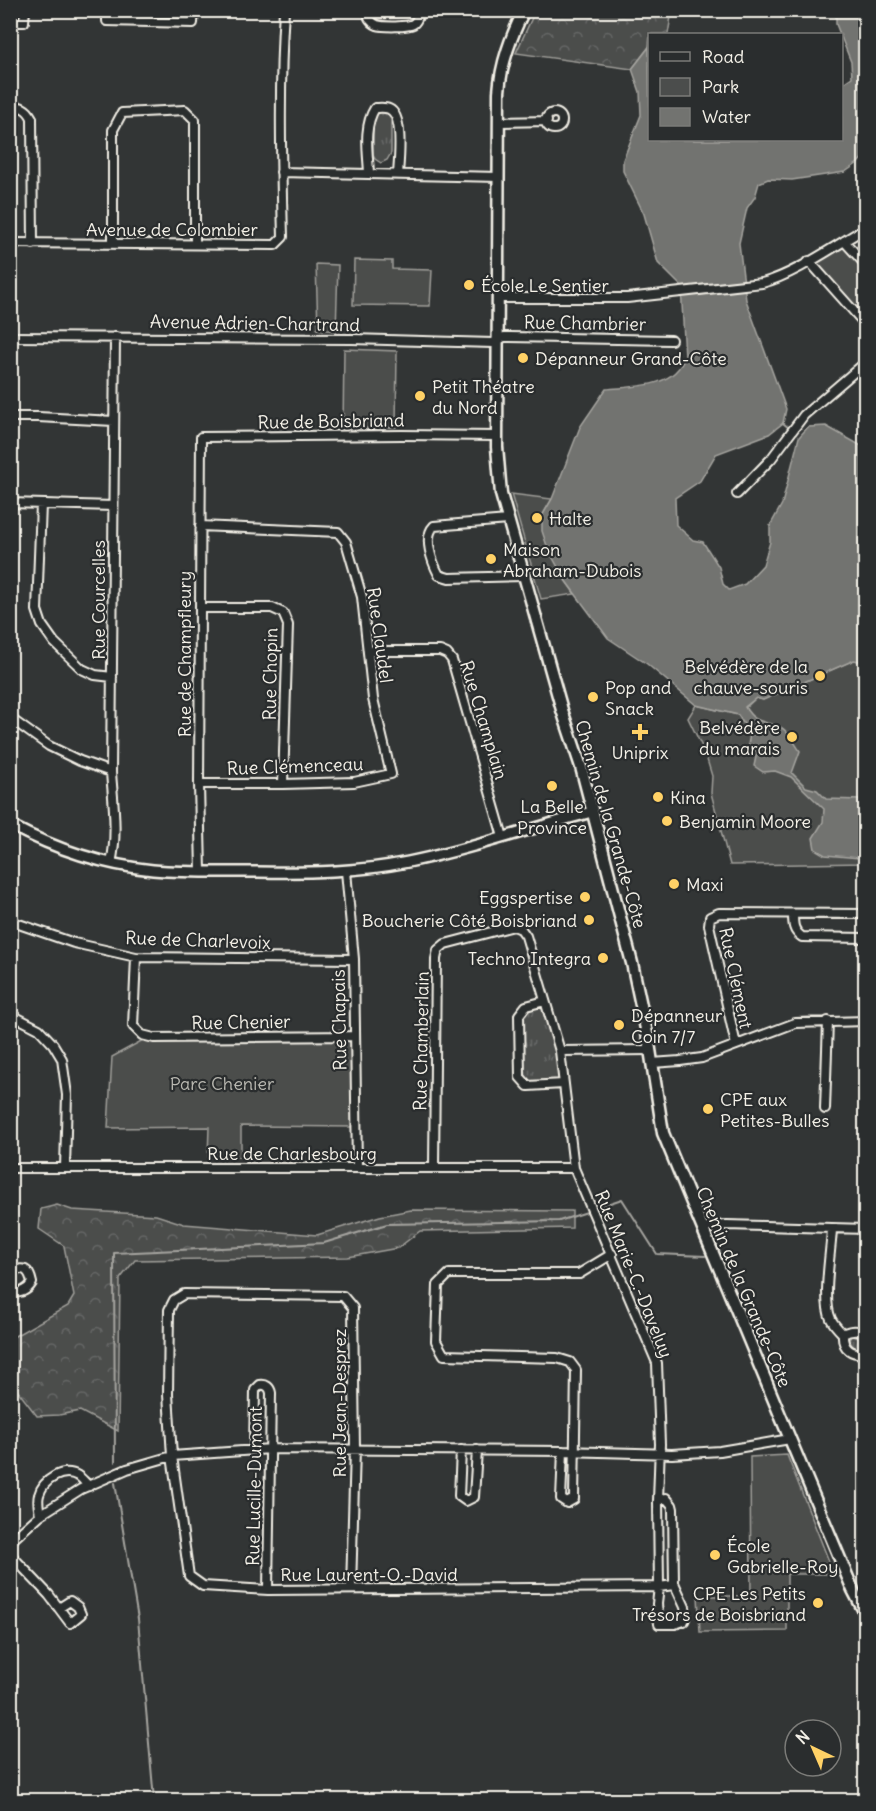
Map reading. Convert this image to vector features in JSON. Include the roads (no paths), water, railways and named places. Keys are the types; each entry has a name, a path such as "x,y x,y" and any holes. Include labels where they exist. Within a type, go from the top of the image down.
{"main road":[{"name":"Chemin de la Grande-Côte","path":"524,10 512,35 503,65 500,86 497,436 499,480 508,520 562,710 580,762 630,957 650,1050 663,1133 790,1439 862,1598 866,1615"}],"street":[{"path":"10,22 24,22 25,10"},
{"path":"107,10 107,21 194,23 194,10"},
{"name":"Avenue de Colombier","path":"10,243 275,244 283,237 281,172 284,10"},
{"path":"370,10 369,18 380,26 413,24 420,10"},
{"path":"10,106 19,106 28,111 32,118 33,243"},
{"path":"369,173 368,126 370,116 375,108 388,108 394,113 398,122 399,174"},
{"path":"113,244 113,130 122,113 185,110 195,120 195,244"},
{"path":"499,122 547,121"},
{"path":"281,172 498,177"},
{"path":"498,298 627,298 750,285 773,280 866,228"},
{"path":"844,241 866,265"},
{"path":"809,261 866,325"},
{"name":"Avenue Adrien-Chartrand","path":"10,337 352,339 485,343 498,340"},
{"name":"Rue Courcelles","path":"111,863 114,850 111,772 115,337"},
{"name":"Rue Chambrier","path":"498,340 510,337 554,337 671,340"},
{"path":"736,494 771,459 804,415 866,362"},
{"path":"10,417 114,421"},
{"name":"Rue de Boisbriand","path":"201,437 497,436"},
{"name":"Rue de Champfleury","path":"201,437 199,784 201,872"},
{"path":"10,503 113,506"},
{"path":"40,504 37,610 42,625 54,642 82,669 95,675 112,678"},
{"path":"508,520 434,526 429,531 428,537 435,566 439,574 445,578 524,576"},
{"name":"Rue Claudel","path":"200,526 338,532 346,542 362,597 373,699 391,774"},
{"name":"Rue Chopin","path":"200,608 272,608 283,613 288,625 283,784"},
{"name":"Rue Champlain","path":"369,651 440,651 452,660 503,837"},
{"path":"10,717 49,746 80,761 111,772"},
{"name":"Rue Clémenceau","path":"199,784 354,782 391,774"},
{"path":"10,825 57,847 111,863 153,870 346,871 416,860 592,812"},
{"name":"Rue Chapais","path":"346,871 354,959 357,1168"},
{"name":"Rue Clément","path":"736,1045 709,925 710,917 719,913 794,914"},
{"path":"866,914 794,914 793,926 796,933 802,937 866,938"},
{"name":"Rue de Charlevoix","path":"10,921 74,943 136,957 354,959"},
{"name":"Rue Chamberlain","path":"434,1168 436,959 438,950 445,944 514,926 521,929 526,936 560,1051 574,1168"},
{"name":"Rue Chenier","path":"136,957 133,1026 142,1035 154,1038 354,1036"},
{"path":"545,1001 526,1006 519,1015 520,1077 528,1086 563,1084"},
{"path":"10,1014 39,1029 53,1044 62,1059 67,1095 65,1168"},
{"path":"825,1109 828,1021"},
{"path":"652,1063 696,1059 795,1023 866,1021"},
{"path":"560,1051 650,1050"},
{"name":"Rue de Charlesbourg","path":"10,1168 574,1168"},
{"name":"Rue Marie-C.-Daveluy","path":"574,1168 657,1363 659,1455 658,1501 659,1587 657,1605 659,1624 675,1624 684,1621 686,1615 685,1606 674,1586 672,1505 666,1498 658,1501"},
{"path":"703,1229 727,1225 866,1229"},
{"path":"832,1229 827,1301 831,1318 843,1334 843,1339 850,1352 866,1353"},
{"path":"563,1451 561,1499 567,1503 574,1499 576,1452 576,1370 570,1362 557,1358 444,1355 436,1341 438,1285 449,1274 579,1274 612,1254"},
{"path":"10,1271 19,1268 26,1270 30,1274 32,1283 27,1290 10,1293"},
{"name":"Rue Jean-Desprez","path":"172,1456 168,1394 169,1310 174,1300 184,1294 343,1296 353,1308 355,1449 351,1589"},
{"path":"843,1334 860,1331 866,1335"},
{"name":"Rue Lucille-Dumont","path":"254,1449 255,1392 256,1388 262,1385 268,1386 271,1391 268,1590"},
{"path":"10,1542 40,1515 89,1486 127,1469 172,1456 254,1449 563,1451 659,1455 720,1451 790,1439"},
{"path":"461,1450 459,1496 466,1501 474,1497 477,1450"},
{"name":"Rue Laurent-O.-David","path":"172,1456 189,1576 203,1586 268,1590 674,1586"},
{"path":"40,1515 39,1494 43,1486 57,1475 66,1473 79,1476 89,1486"},
{"path":"10,1554 59,1608"}],"water":[{"path":"836,11 865,11 865,155 845,172 792,180 768,179 759,183 755,197 747,208 739,243 746,300 786,409 783,423 769,434 716,454 700,481 675,498 676,525 693,540 703,542 719,567 723,584 729,590 745,584 763,565 770,542 770,526 782,504 799,437 808,427 826,426 865,448 865,662 854,660 763,700 756,698 745,707 753,717 782,728 789,735 800,751 792,773 806,787 817,790 826,799 861,800 865,803 865,857 860,858 825,855 815,849 813,838 823,822 824,809 791,777 775,771 763,772 754,766 757,752 748,745 750,734 738,715 696,705 647,664 608,638 565,580 548,549 542,531 542,516 552,499 580,427 606,389 640,386 662,380 672,375 685,357 681,286 658,263 644,214 623,171 623,160 641,115 640,92 632,69 648,48 648,141 843,141 843,83 852,77 851,62 843,42 843,33 840,33 836,24"}],"waterway":[{"path":"783,423 790,429"},
{"path":"598,1207 622,1199 657,1254 705,1256"},
{"path":"115,1462 114,1253 324,1243 387,1224 559,1221 587,1212"},
{"path":"115,1483 138,1619 154,1800"}],"place":[{"name":"École Le Sentier","path":"469,285"},
{"name":"Dépanneur Grand-Côte","path":"523,358"},
{"name":"Petit Théatre du Nord","path":"420,396"},
{"name":"Halte","path":"537,518"},
{"name":"Maison Abraham-Dubois","path":"491,559"},
{"name":"Belvédère de la chauve-souris","path":"820,676"},
{"name":"Pop and Snack","path":"593,697"},
{"name":"Uniprix","path":"640,732"},
{"name":"Belvédère du marais","path":"792,737"},
{"name":"La Belle Province","path":"552,786"},
{"name":"Kina","path":"658,797"},
{"name":"Benjamin Moore","path":"667,821"},
{"name":"Maxi","path":"674,884"},
{"name":"Eggspertise","path":"585,897"},
{"name":"Boucherie Côté Boisbriand","path":"589,920"},
{"name":"Techno Integra","path":"603,958"},
{"name":"Dépanneur Coin 7/7","path":"619,1025"},
{"name":"CPE aux Petites-Bulles","path":"708,1109"},
{"name":"École Gabrielle-Roy","path":"715,1555"},
{"name":"CPE Les Petits Trésors de Boisbriand","path":"818,1603"}],"park label":[{"name":"Parc Chenier","path":"222,1083"}]}
